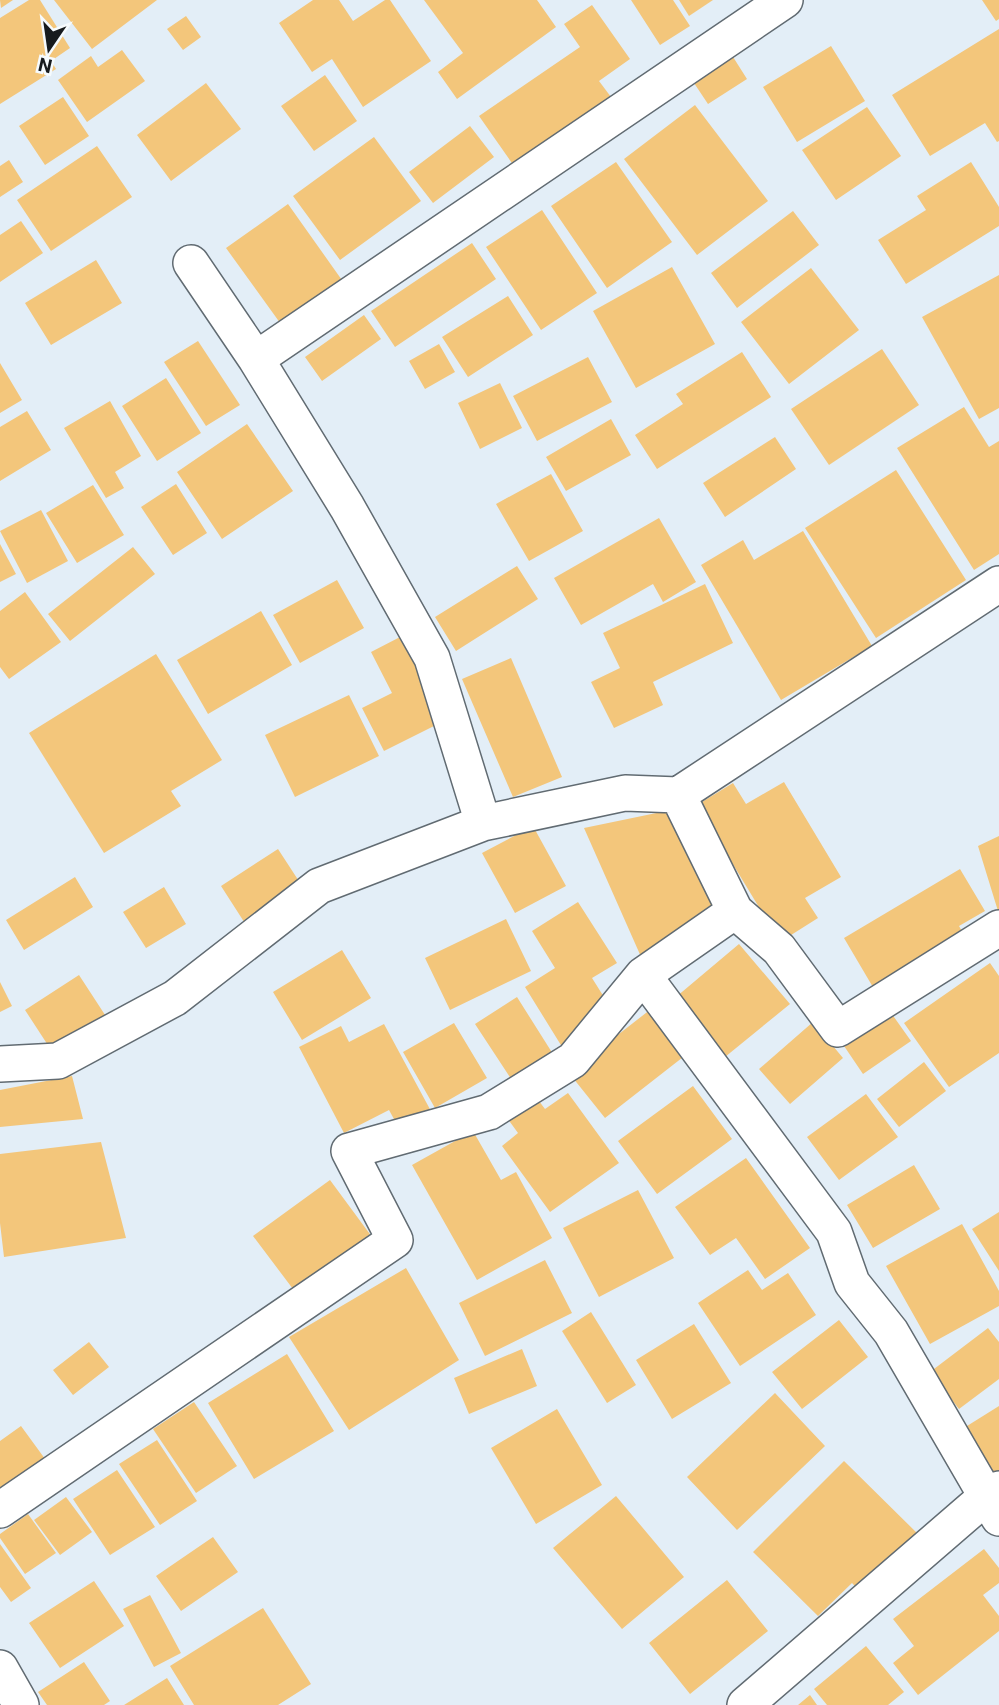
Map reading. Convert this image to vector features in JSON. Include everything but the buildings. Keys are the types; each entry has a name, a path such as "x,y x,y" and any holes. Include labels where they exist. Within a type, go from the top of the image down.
{"street":[{"path":"256,359 785,0"},
{"path":"191,263 256,359 347,507 432,658 483,823"},
{"path":"0,1064 58,1060 175,998 318,886 483,823 625,793 678,795 999,584"},
{"path":"678,795 736,911 779,949 838,1029 999,928"},
{"path":"0,1510 395,1240 349,1151 489,1112 573,1060 643,975 736,911"},
{"path":"643,975 834,1232 852,1283 891,1332 995,1501 745,1705"},
{"path":"0,1668 21,1705"}]}
